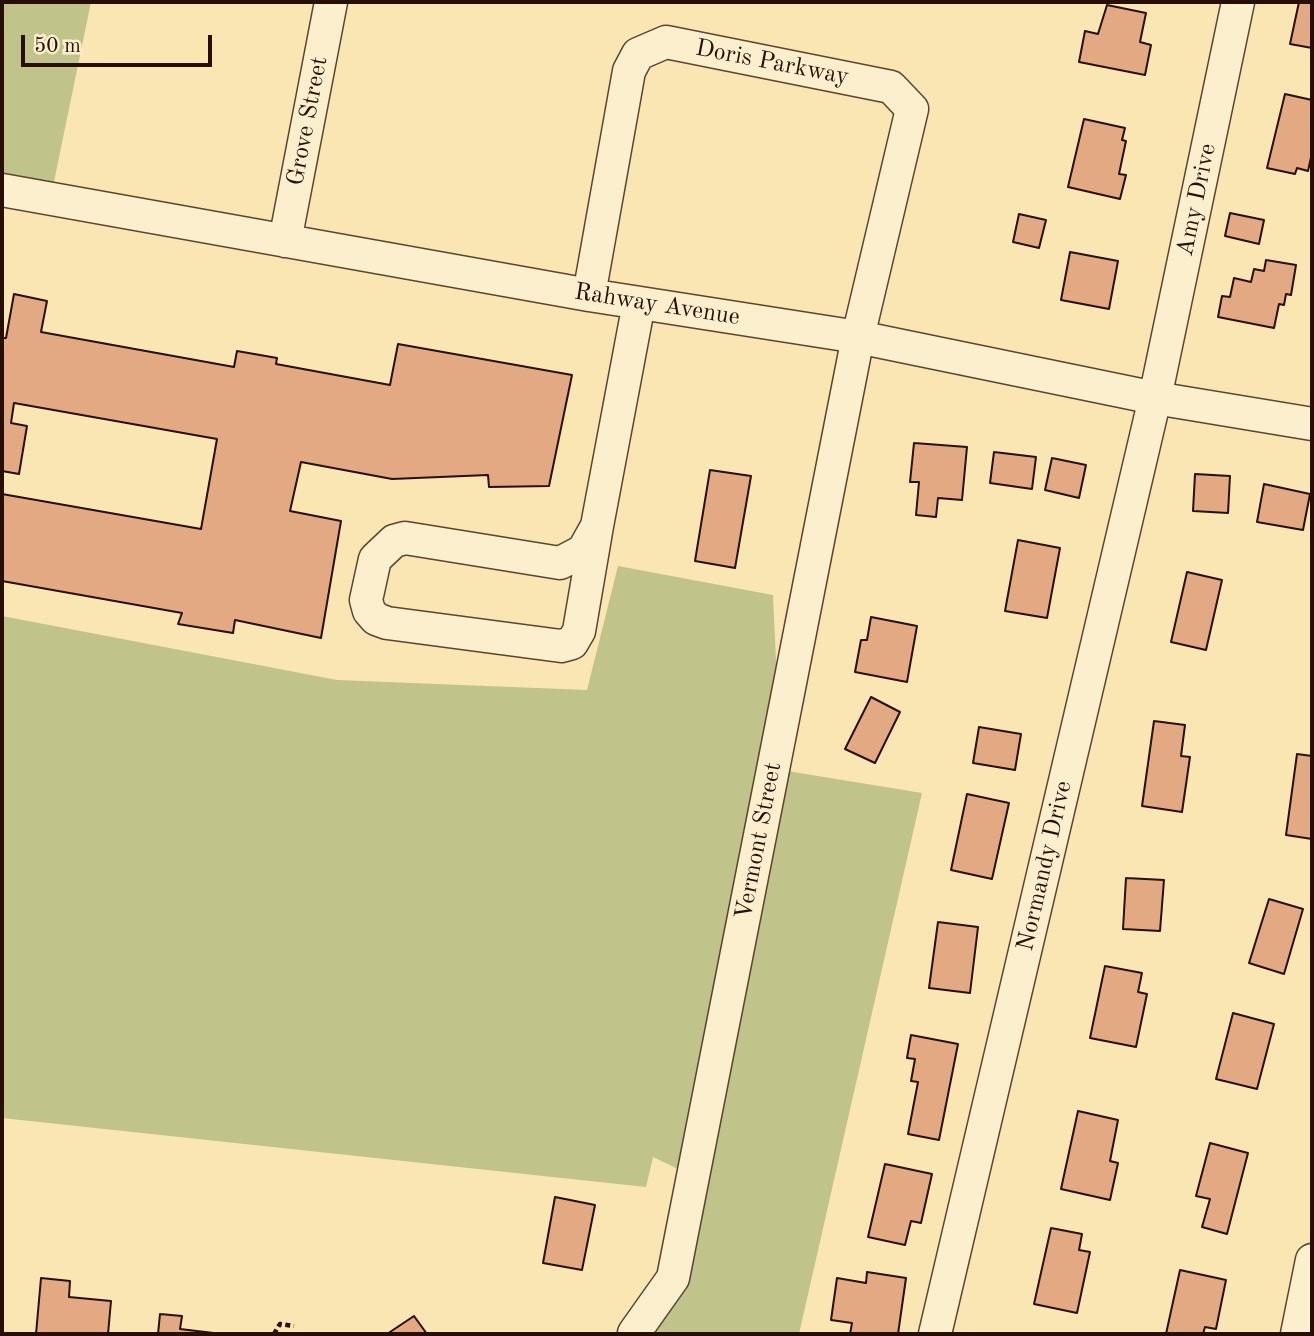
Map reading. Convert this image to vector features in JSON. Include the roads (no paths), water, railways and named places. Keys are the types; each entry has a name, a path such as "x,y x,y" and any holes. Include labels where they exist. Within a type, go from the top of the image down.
{"street":[{"name":"Grove Street","path":"285,240 331,2"},
{"name":"Amy Drive","path":"1155,398 1238,2"},
{"name":"Doris Parkway","path":"589,295 629,71 638,54 666,41 891,87 912,109 858,337"},
{"name":"Rahway Avenue","path":"2,190 589,295 858,337 1155,398 1312,424"},
{"path":"597,526 583,551 561,563 416,538 394,541 375,559 366,600 369,611 376,619 387,623 561,646 572,643 579,631 639,303"},
{"name":"Vermont Street","path":"634,1333 673,1278 858,337"},
{"name":"Normandy Drive","path":"935,1334 1155,398"},
{"path":"1297,1334 1312,1260"}]}
